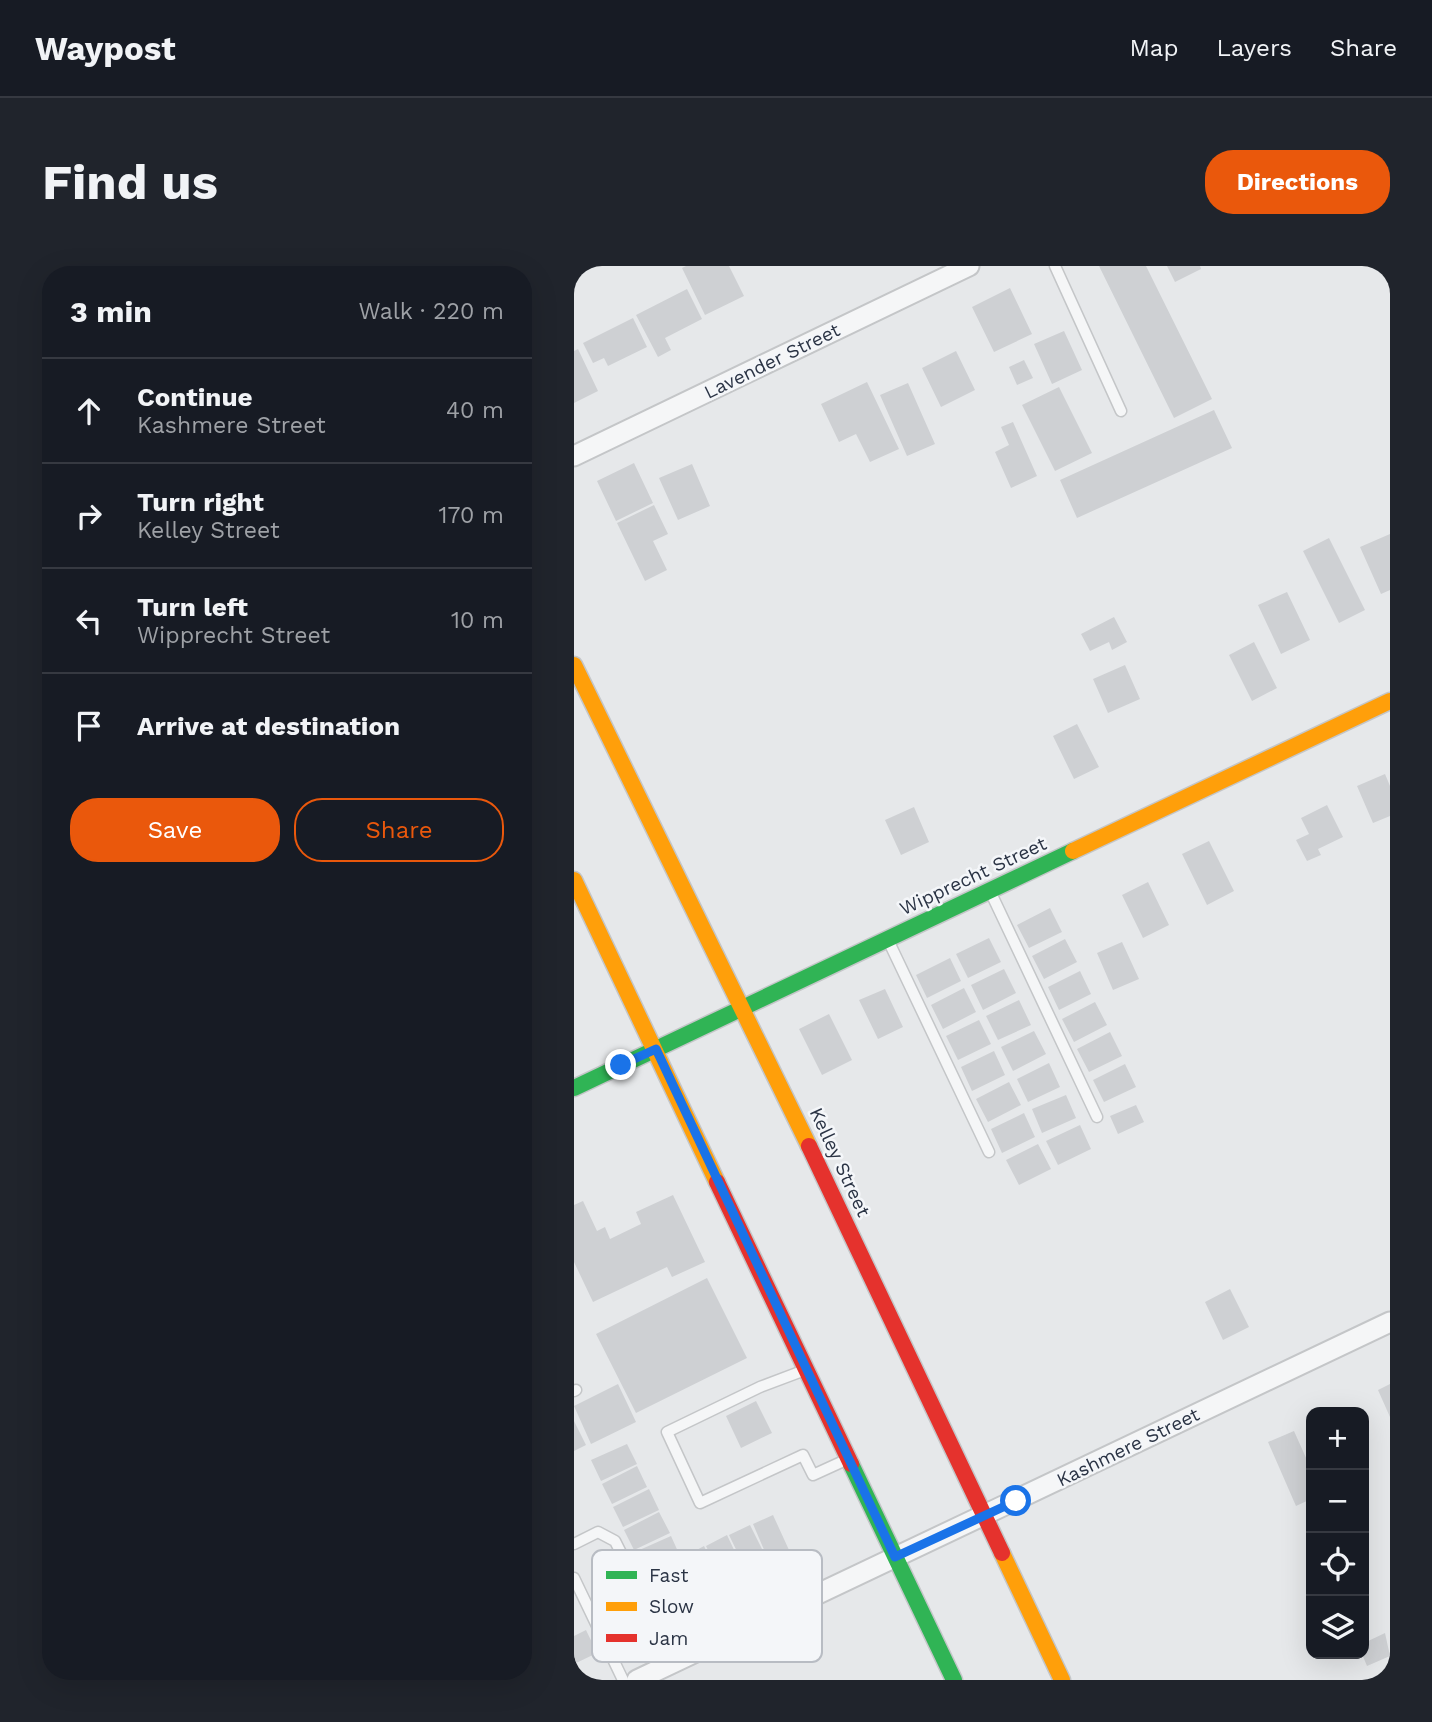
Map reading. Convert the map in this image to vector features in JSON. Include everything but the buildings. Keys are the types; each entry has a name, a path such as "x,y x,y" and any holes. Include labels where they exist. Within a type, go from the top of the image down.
{"main road":[{"name":"Kelley Street","path":"574,665 744,1008 1062,1680"},
{"name":"Wipprecht Street","path":"574,1088 1390,701"},
{"path":"574,880 954,1680"}],"street":[{"name":"Lavender Street","path":"574,456 969,266"},
{"name":"Kashmere Street","path":"822,1592 1390,1322"},
{"name":"Kashmere Street","path":"638,1680 674,1662"}],"lane":[{"path":"1055,266 1121,411"},
{"path":"990,891 1097,1117"},
{"path":"888,939 989,1152"},
{"path":"807,1370 760,1387 667,1432 694,1491 700,1503 803,1455 813,1475 849,1458"},
{"path":"574,1544 598,1532 615,1541 620,1550"},
{"path":"574,1578 592,1615"},
{"path":"614,1662 623,1680"}],"traffic: fast":[{"path":"574,1088 1073,851"},
{"path":"851,1464 954,1680"}],"traffic: slow":[{"path":"574,665 809,1146"},
{"path":"1073,851 1390,701"},
{"path":"574,880 717,1182"},
{"path":"1002,1553 1062,1680"}],"traffic: jam":[{"path":"809,1146 1002,1553"},
{"path":"717,1182 851,1464"}],"route":[{"path":"621,1065 656,1049 895,1557 1016,1501"}]}
